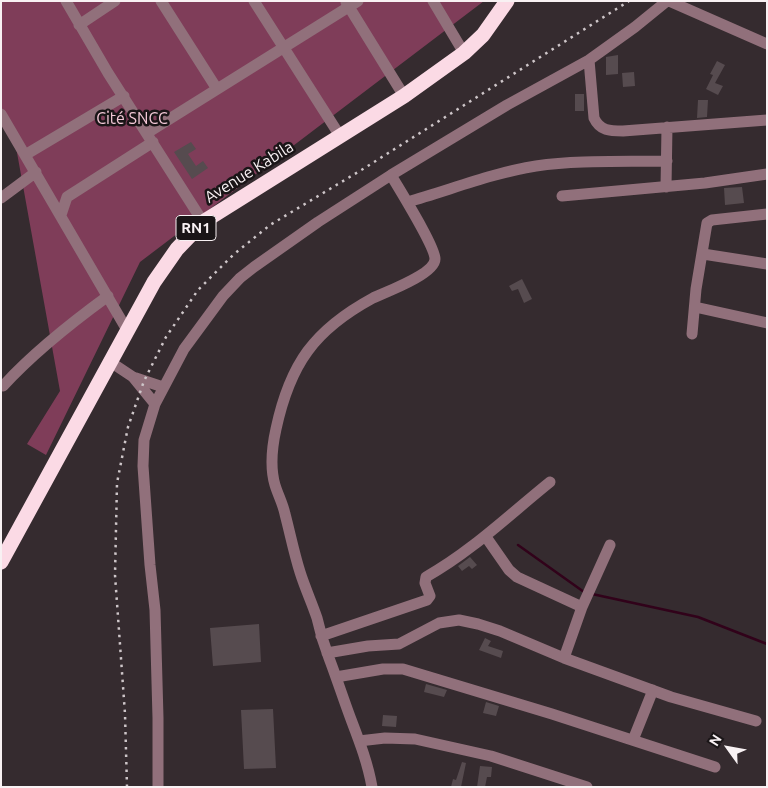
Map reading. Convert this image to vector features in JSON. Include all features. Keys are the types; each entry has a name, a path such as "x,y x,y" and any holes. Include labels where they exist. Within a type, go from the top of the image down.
{"highway":[{"name":"Avenue Kabila","path":"1,562 109,362 154,282 177,248 203,222 404,96 464,53 482,35 507,1"}],"street":[{"path":"66,1 79,25 203,222"},
{"path":"79,25 115,1"},
{"path":"161,1 216,89"},
{"path":"254,1 340,136"},
{"path":"434,1 464,53"},
{"path":"158,787 155,610 143,466 144,440 155,404 184,349 223,296 240,278 318,222 391,175 507,105 589,60 668,1 767,44"},
{"path":"61,215 66,197 216,89 284,49 351,3 404,96"},
{"path":"589,60 594,118 599,127 608,131 767,120"},
{"path":"25,155 124,96"},
{"path":"1,114 127,330"},
{"path":"666,187 667,127"},
{"path":"407,202 465,184 536,166 667,161"},
{"path":"1,198 36,172"},
{"path":"562,196 666,187 767,174"},
{"path":"372,787 359,741 321,636 290,539 285,513 275,483 272,455 275,431 291,379 304,354 326,330 349,313 428,270 434,264 435,258 432,250 391,175"},
{"path":"50,196 66,197"},
{"path":"692,334 696,289 703,254 705,229 709,221 767,214"},
{"path":"703,254 767,264"},
{"path":"3,386 54,338 108,296"},
{"path":"695,307 767,323"},
{"path":"109,362 133,377 163,388"},
{"path":"133,377 155,404"},
{"path":"321,636 427,600 430,596 425,582 426,577 443,568 486,537 550,482"},
{"path":"486,537 509,570 517,577 582,607"},
{"path":"564,658 582,607 610,545"},
{"path":"327,653 368,646 399,644 439,623 459,620 500,631 564,658 681,700 756,721"},
{"path":"336,678 383,669 403,669 552,714 715,767"},
{"path":"633,740 654,690"},
{"path":"359,741 386,738 415,739 491,756 588,787"}],"green space":[{"name":"Cité SNCC","path":"1,1 484,1 140,262 46,455 27,444 60,391 14,136 1,117"}],"building":[{"path":"618,55 618,74 606,75 606,57"},
{"path":"717,61 725,65 715,83 723,86 718,95 706,89 713,75 710,74"},
{"path":"634,72 635,86 623,87 622,73"},
{"path":"575,94 584,94 584,111 575,111"},
{"path":"698,100 708,100 707,117 697,118"},
{"path":"191,142 196,149 188,154 196,166 203,161 208,168 192,179 174,152"},
{"path":"742,187 744,203 725,205 724,188"},
{"path":"522,279 532,299 524,303 518,289 512,291 509,286"},
{"path":"470,557 477,565 472,569 469,566 462,571 458,566"},
{"path":"259,624 261,662 213,666 210,628"},
{"path":"485,638 491,641 488,646 503,651 501,658 479,650"},
{"path":"426,684 447,690 444,697 424,692"},
{"path":"486,702 499,706 496,716 483,713"},
{"path":"273,709 276,768 244,769 241,710"},
{"path":"383,715 397,716 396,727 382,726"},
{"path":"462,762 466,763 461,787 451,787 453,779 456,780"},
{"path":"480,766 492,767 491,777 487,777 485,787 477,787"}],"waterway":[{"path":"518,545 584,592"},
{"path":"592,594 698,617 767,644"}],"railway":[{"path":"127,787 125,714 115,575 117,483 128,427 144,381 166,337 198,290 233,255 270,225 363,169 629,1"}]}
